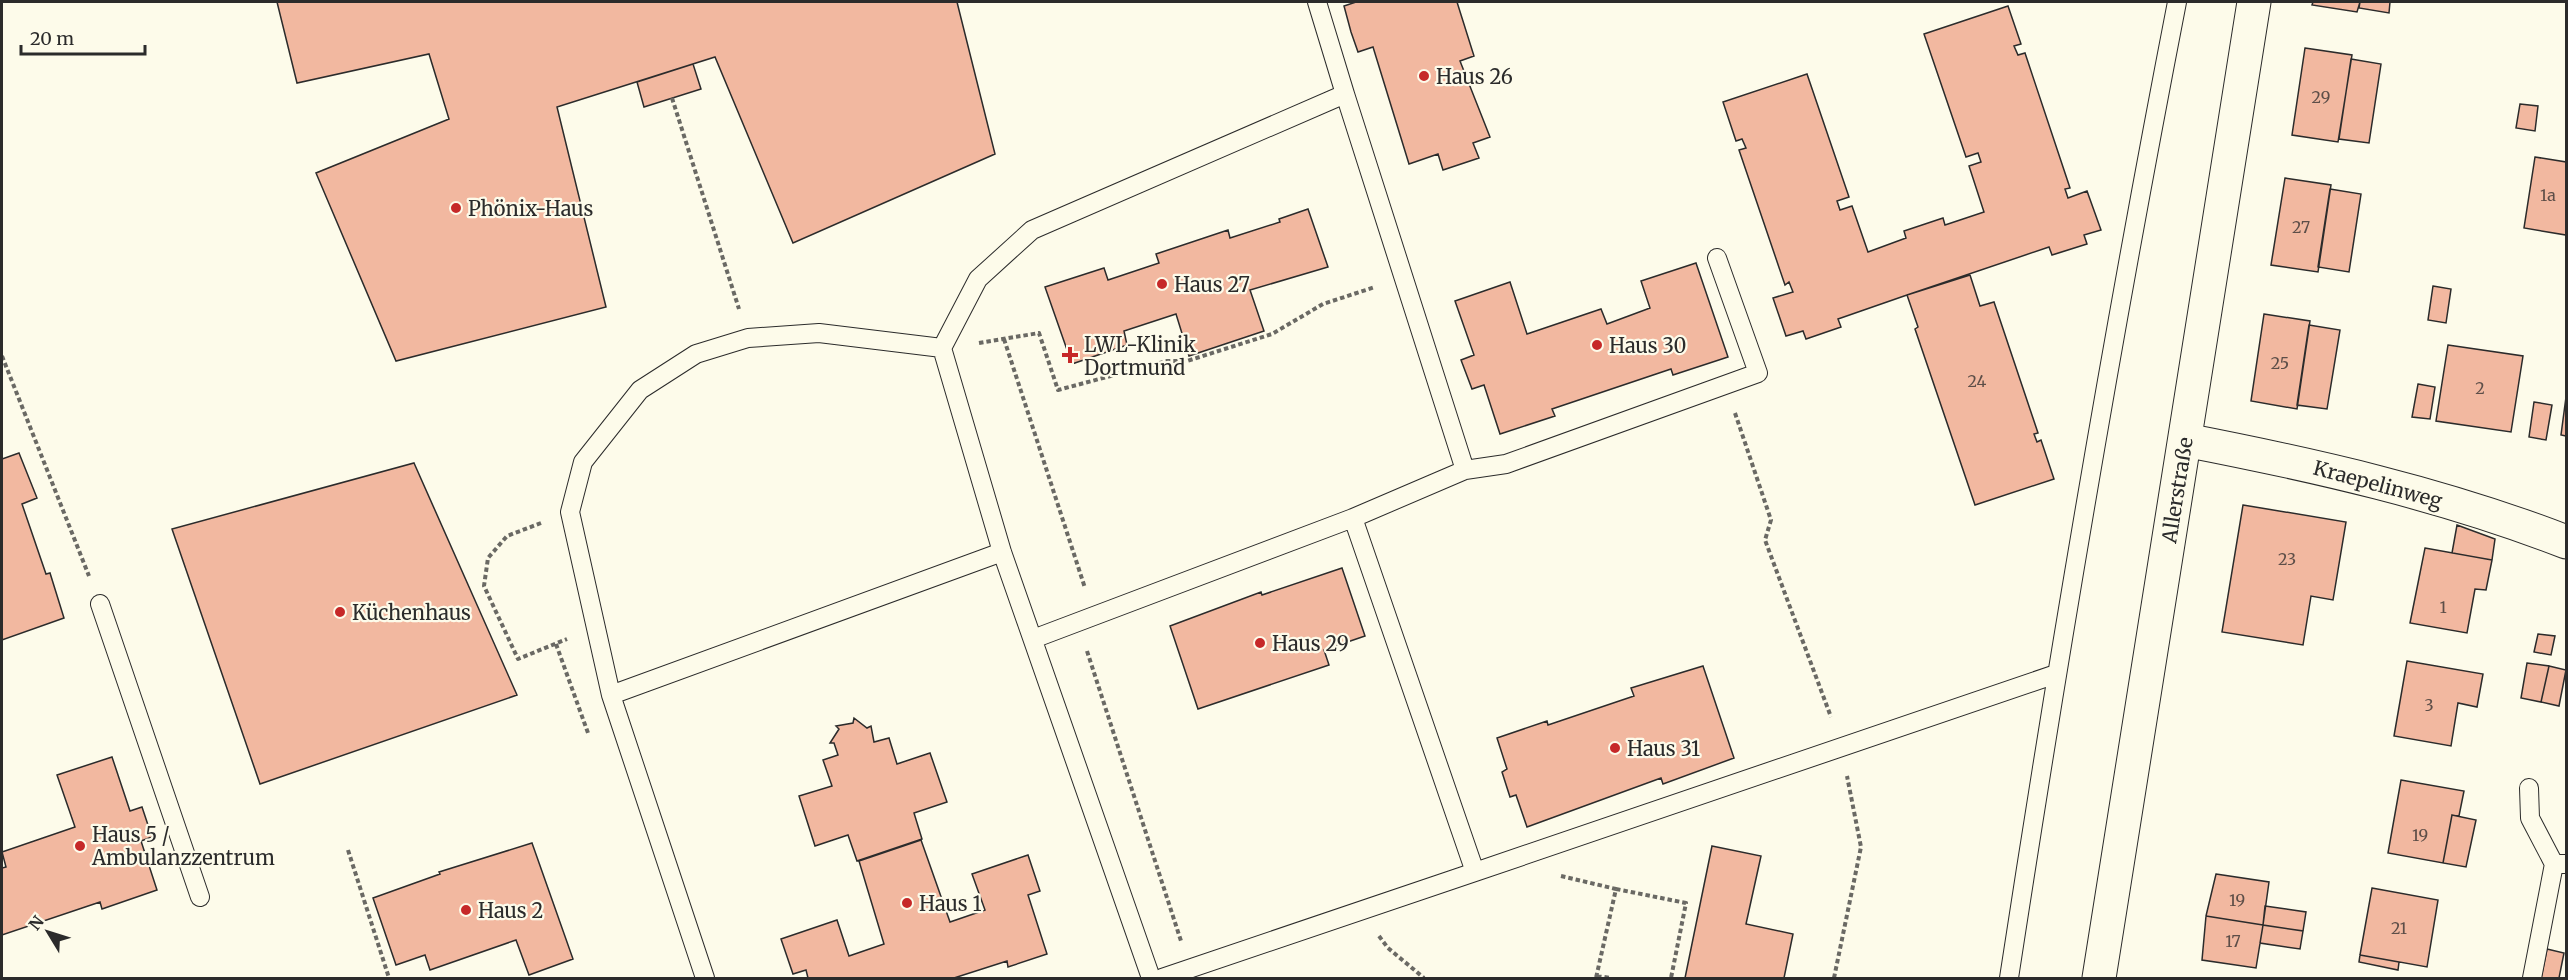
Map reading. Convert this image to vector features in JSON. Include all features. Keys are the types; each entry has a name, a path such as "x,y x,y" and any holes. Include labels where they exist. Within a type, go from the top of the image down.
{"street":[{"name":"Allerstraße","path":"2098,978 2254,2"},
{"name":"Kraepelinweg","path":"2185,440 2324,467 2520,524 2566,542"}],"lane":[{"path":"1317,2 1465,470"},
{"path":"2009,978 2056,674 2123,277 2177,2"},
{"path":"1151,978 1002,552 942,348 978,279 1032,230 1345,94"},
{"path":"1033,639 1353,518 1465,470 1506,464 1758,373 1717,258"},
{"path":"705,978 611,695 595,628 570,512 583,462 640,390 696,354 748,338 819,333 942,348"},
{"path":"1353,518 1475,872"},
{"path":"611,695 1002,552"},
{"path":"100,604 200,897"},
{"path":"1162,978 2056,674"},
{"path":"2529,788 2530,818 2560,864 2532,978"}],"path":[{"path":"672,98 748,338"},
{"path":"942,348 1039,333 1058,390 1167,361 1187,361 1261,338 1323,304 1405,278"},
{"path":"1004,339 1088,596 1078,622 1190,969"},
{"path":"2,356 100,604"},
{"path":"1726,384 1771,520 1765,540 1843,748 1861,847 1834,978"},
{"path":"570,512 507,536 488,558 484,586 518,658 595,628"},
{"path":"348,850 389,978"},
{"path":"1560,876 1686,903 1671,978"},
{"path":"1611,978 1597,977 1617,889"},
{"path":"1361,911 1388,948 1424,978"}],"building":[{"name":"Phönix-Haus","path":"277,2 957,2 995,154 793,243 715,57 557,107 606,307 396,361 316,173 449,119 429,54 297,83"},
{"name":"Haus 26","path":"1356,2 1457,2 1474,56 1460,61 1490,137 1473,143 1479,158 1443,170 1438,154 1409,164 1373,47 1358,52 1351,32 1344,6"},
{"path":"2313,2 2360,2 2357,12 2312,5"},
{"path":"2360,2 2390,2 2389,13 2359,8"},
{"path":"2008,6 2021,44 2014,46 2018,55 2025,53 2070,188 2065,189 2068,198 2087,191 2101,230 2084,235 2087,244 2052,255 2049,247 1907,295 1838,319 1841,327 1806,339 1803,331 1786,336 1773,298 1793,292 1789,282 1785,285 1739,150 1746,148 1742,139 1736,141 1723,102 1807,74 1849,197 1837,201 1840,210 1852,206 1868,252 1906,238 1904,231 1943,218 1945,225 1984,212 1969,166 1981,162 1978,153 1966,157 1924,34"},
{"path":"2305,48 2352,55 2338,142 2292,135"},
{"path":"2351,59 2381,64 2369,143 2339,139"},
{"path":"693,64 701,89 644,107 637,82"},
{"path":"2520,104 2538,106 2535,131 2516,128"},
{"path":"2535,157 2566,162 2566,235 2524,228"},
{"path":"2285,178 2331,185 2318,272 2271,265"},
{"path":"2330,189 2361,194 2349,272 2318,267"},
{"name":"Haus 27","path":"1308,209 1328,267 1250,290 1264,331 1189,356 1176,314 1124,331 1127,345 1072,364 1045,287 1104,268 1108,280 1159,263 1156,254 1228,230 1230,238 1280,222 1279,219"},
{"name":"Haus 30","path":"1696,263 1728,357 1673,375 1671,369 1552,409 1555,416 1500,434 1484,385 1472,389 1461,360 1474,355 1455,301 1510,282 1527,334 1601,309 1607,324 1650,308 1641,281"},
{"path":"1970,275 1980,306 1994,302 2038,433 2034,434 2037,442 2041,440 2054,479 1975,505 1915,329 1918,327 1907,295"},
{"path":"2433,286 2451,289 2446,323 2428,320"},
{"path":"2264,314 2310,321 2297,409 2251,401"},
{"path":"2309,325 2340,330 2327,409 2297,405"},
{"path":"2448,345 2523,356 2511,432 2436,421"},
{"path":"2418,384 2435,387 2430,419 2412,417"},
{"path":"2566,397 2566,436 2561,435"},
{"path":"2534,402 2552,405 2546,440 2529,437"},
{"path":"19,453 37,498 22,504 46,574 50,573 64,618 2,640 2,459"},
{"name":"Küchenhaus","path":"414,463 517,695 260,784 172,529"},
{"path":"2243,505 2346,522 2333,600 2311,596 2303,645 2222,632"},
{"path":"2457,525 2495,539 2492,560 2452,553"},
{"path":"2425,548 2492,560 2486,590 2475,589 2467,633 2410,623"},
{"name":"Haus 29","path":"1342,568 1365,636 1324,650 1329,665 1198,709 1170,626 1261,592 1262,595"},
{"path":"2538,634 2555,636 2551,655 2534,652"},
{"path":"2407,661 2483,674 2477,707 2458,703 2451,746 2394,736"},
{"path":"2527,663 2549,666 2541,702 2521,698"},
{"name":"Haus 31","path":"1703,666 1734,758 1663,784 1661,778 1527,827 1516,795 1510,797 1502,772 1507,769 1497,738 1547,721 1548,725 1634,696 1631,688"},
{"path":"2549,666 2566,670 2559,706 2541,702"},
{"path":"854,718 867,728 871,726 874,742 889,738 897,764 930,753 947,802 914,813 922,839 857,861 848,835 815,846 799,796 832,786 823,760 838,755 834,743 830,743 839,729 836,726 853,723"},
{"name":"Haus 5 / Ambulanzzentrum","path":"112,757 130,811 142,807 152,837 141,841 157,890 102,909 100,902 2,935 2,868 6,867 2,852 75,827 57,775"},
{"path":"2401,780 2464,791 2459,816 2452,815 2443,863 2388,853"},
{"path":"2452,815 2476,820 2466,867 2443,863"},
{"name":"Haus 1","path":"921,840 950,922 985,910 972,874 1028,855 1040,891 1028,895 1047,954 1008,967 1007,961 954,978 808,978 806,970 793,974 781,939 837,920 849,956 884,944 859,861"},
{"name":"Haus 2","path":"532,843 573,959 529,975 516,940 430,970 425,955 396,965 373,898 440,874 439,872"},
{"path":"1712,846 1761,856 1746,924 1793,934 1784,978 1685,978"},
{"path":"2216,874 2269,882 2263,925 2206,916"},
{"path":"2372,888 2438,900 2427,967 2360,955"},
{"path":"2265,906 2306,912 2303,931 2263,925"},
{"path":"2206,916 2263,925 2256,968 2202,960"},
{"path":"2263,925 2303,931 2300,949 2260,943"},
{"path":"2547,949 2564,953 2559,978 2541,978"},
{"path":"2360,955 2399,962 2398,970 2359,962"}],"place":[{"name":"Haus 26","path":"1424,76"},
{"name":"Phönix-Haus","path":"456,208"},
{"name":"Haus 27","path":"1162,284"},
{"name":"Haus 30","path":"1597,345"},
{"name":"LWL-Klinik Dortmund","path":"1070,355"},
{"name":"Küchenhaus","path":"340,612"},
{"name":"Haus 29","path":"1260,643"},
{"name":"Haus 31","path":"1615,748"},
{"name":"Haus 5 / Ambulanzzentrum","path":"80,846"},
{"name":"Haus 1","path":"907,903"},
{"name":"Haus 2","path":"466,910"}]}
